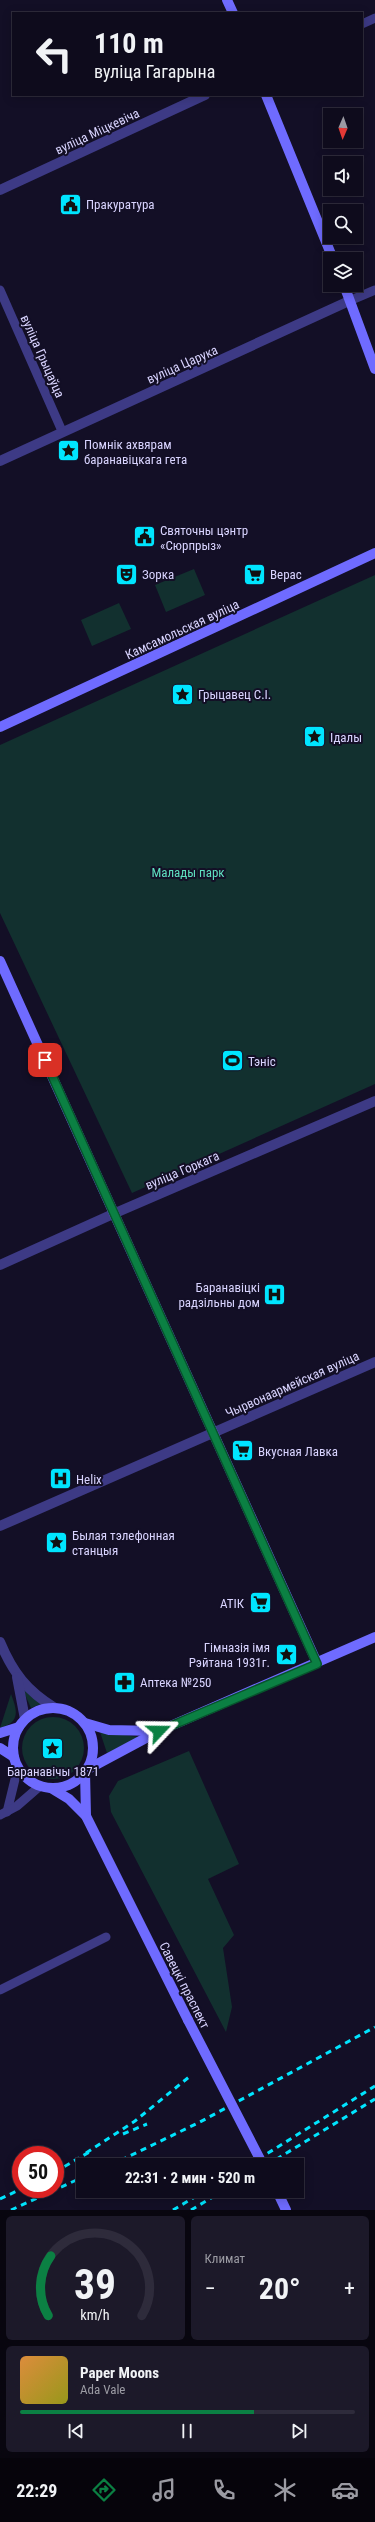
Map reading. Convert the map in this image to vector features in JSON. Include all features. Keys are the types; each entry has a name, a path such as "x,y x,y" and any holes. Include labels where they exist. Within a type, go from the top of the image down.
{"main road":[{"path":"227,0 233,12"},
{"path":"266,96 329,252"},
{"path":"346,292 375,369"},
{"name":"Камсамольская вуліца","path":"0,727 375,553"},
{"path":"0,961 317,1664"},
{"path":"22,1723 15,1736 14,1757 18,1767 27,1778 40,1786 51,1788 70,1784 87,1770 159,1731 375,1638"},
{"path":"0,1733 22,1723 39,1710 55,1708 71,1712 85,1723 91,1733 93,1745 87,1770"},
{"path":"85,1723 109,1730 159,1731"},
{"path":"0,1748 14,1757"},
{"name":"Савецкі праспект","path":"86,1816 87,1770"},
{"name":"Савецкі праспект","path":"51,1788 69,1799 86,1816 188,2020 259,2158"},
{"path":"280,2198 286,2210"}],"street":[{"path":"363,24 375,18"},
{"name":"вуліца Міцкевіча","path":"0,190 203,96"},
{"name":"вуліца Грыцаўца","path":"0,290 62,431"},
{"name":"вуліца Царука","path":"0,461 62,431 375,290"},
{"name":"вуліца Горкага","path":"0,1265 113,1214 375,1101"},
{"name":"Чырвонаармейская вуліца","path":"0,1526 375,1362"},
{"path":"0,1642 17,1676 41,1699 55,1708"},
{"path":"17,1676 22,1723"},
{"path":"3,1814 18,1767"},
{"path":"3,1814 25,1800 40,1786"},
{"path":"0,1990 106,1937"}],"green space":[{"path":"194,569 205,595 166,612 155,585"},
{"name":"Малады парк","path":"375,575 375,1084 132,1193 0,913 0,745"},
{"path":"119,603 131,629 92,646 81,620"},
{"path":"22,1688 41,1704 31,1708"},
{"path":"11,1694 15,1705 16,1715 11,1722 0,1728"},
{"path":"47,1717 59,1717 75,1726 82,1736 84,1748 82,1760 75,1770 59,1779 47,1779 36,1774 27,1765 22,1754 22,1742 27,1731 36,1722"},
{"path":"100,1732 139,1737 107,1753"},
{"path":"189,1751 239,1864 208,1879 234,1935 223,1948 232,2007 226,2032 111,1812 109,1796 118,1781"}],"railway":[{"path":"125,2158 200,2122 375,2027"},
{"path":"86,2153 135,2121 189,2077"},
{"path":"260,2158 375,2086"},
{"path":"278,2158 375,2099"},
{"path":"123,2134 147,2124"},
{"path":"64,2167 91,2151"},
{"path":"11,2210 76,2180"},
{"path":"0,2199 12,2193"},
{"path":"173,2210 193,2198"},
{"path":"191,2210 211,2198"}],"place":[{"name":"Пракуратура","path":"70,204"},
{"name":"Помнік ахвярам баранавіцкага гета","path":"68,451"},
{"name":"Святочны цэнтр «Сюрпрыз»","path":"144,537"},
{"name":"Зорка","path":"127,574"},
{"name":"Верас","path":"255,574"},
{"name":"Грыцавец С.І.","path":"182,694"},
{"name":"Ідалы","path":"315,737"},
{"name":"Тэніс","path":"232,1061"},
{"name":"Баранавіцкі радзільны дом","path":"275,1294"},
{"name":"Вкусная Лавка","path":"243,1451"},
{"name":"Helix","path":"60,1479"},
{"name":"Былая тэлефонная станцыя","path":"57,1542"},
{"name":"АТІК","path":"260,1603"},
{"name":"Гімназія імя Рэйтана 1931г.","path":"286,1654"},
{"name":"Аптека №250","path":"125,1682"},
{"name":"Баранавічы 1871","path":"53,1749"}],"route":[{"path":"45,1060 317,1664 159,1731"}]}
